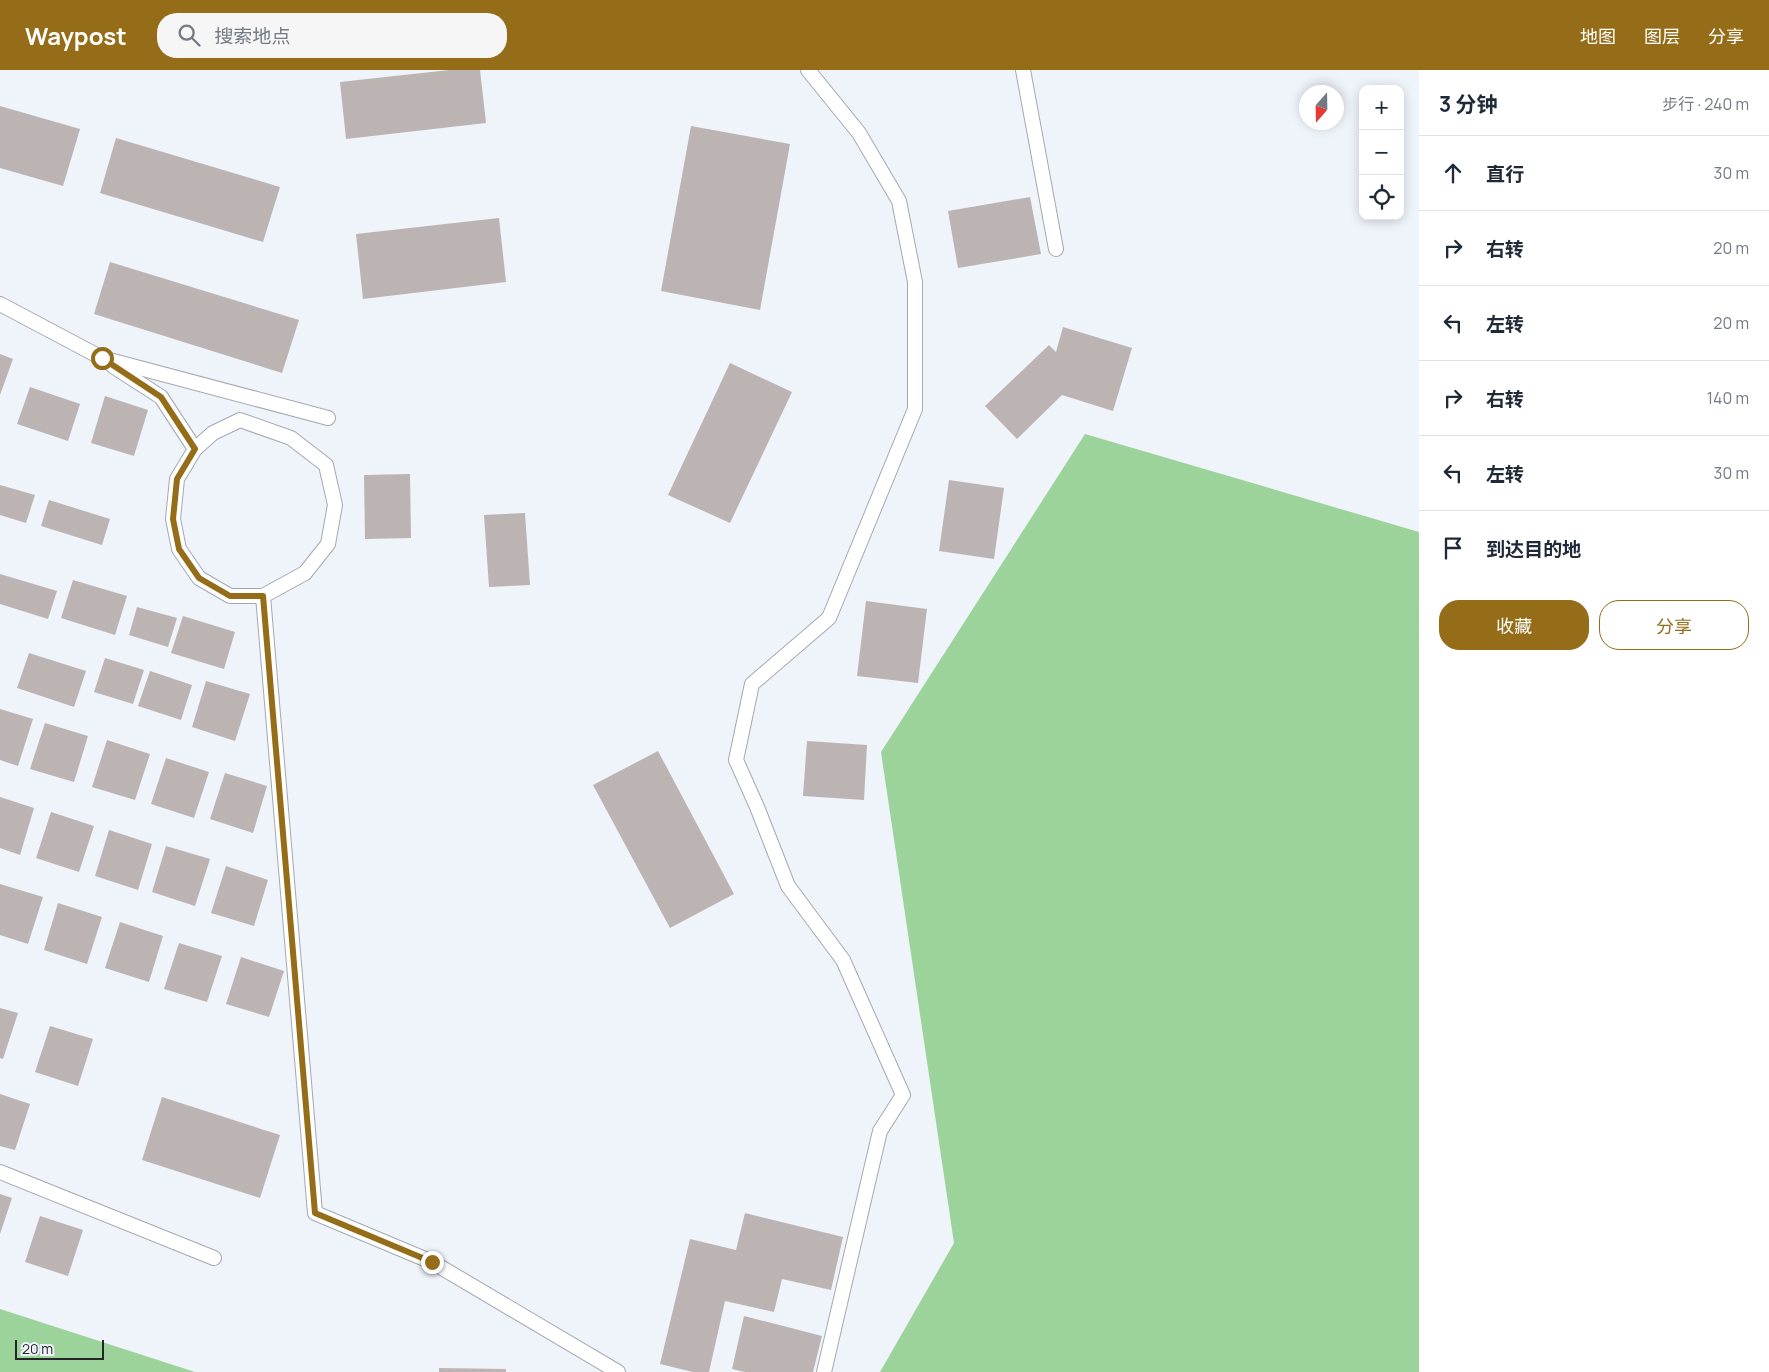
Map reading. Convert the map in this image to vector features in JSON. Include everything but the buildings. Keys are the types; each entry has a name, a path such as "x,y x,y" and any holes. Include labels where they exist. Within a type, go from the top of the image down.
{"lane":[{"path":"808,70 859,133 899,202 915,282 915,409 829,618 752,684 736,760 788,886 843,960 903,1095 880,1131 824,1372"},
{"path":"1022,70 1056,249"},
{"path":"0,304 102,358 161,397 195,449"},
{"path":"102,358 328,418"},
{"path":"240,420 291,438 326,465 335,505 328,544 306,573 263,596 230,596 199,578 179,549 173,519 177,479 195,449 213,433 240,420"},
{"path":"263,596 315,1213 432,1262 618,1372"},
{"path":"0,1172 214,1258"}],"green space":[{"path":"1085,434 1419,532 1419,1372 880,1372 954,1243 881,752"},
{"path":"0,1309 195,1372 0,1372"}],"route":[{"path":"102,358 161,397 195,449 177,479 173,519 179,549 199,578 230,596 263,596 315,1213 432,1262"}]}
